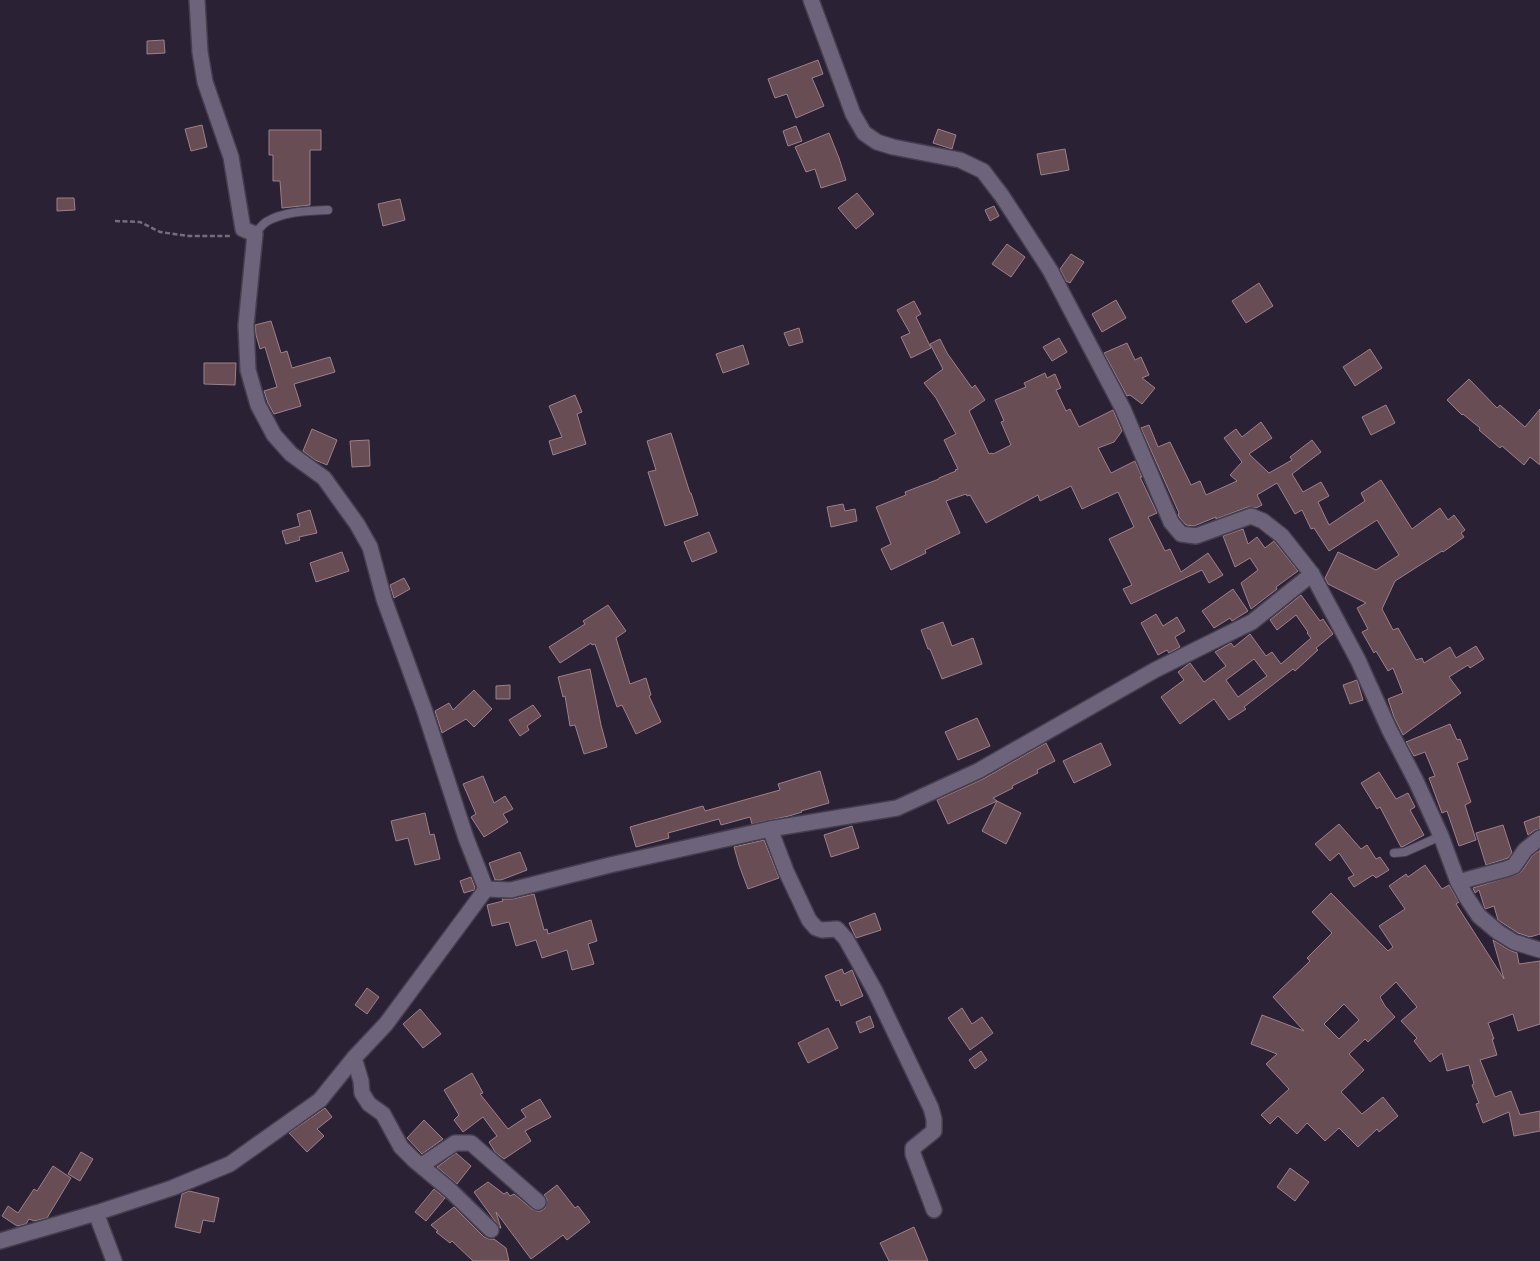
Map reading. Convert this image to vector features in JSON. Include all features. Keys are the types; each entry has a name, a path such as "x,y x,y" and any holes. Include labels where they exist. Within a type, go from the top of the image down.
{"street":[{"path":"197,0 200,52 205,82 230,157 244,229 255,234 246,324 248,370 258,404 274,435 291,454 324,478 357,524 370,547 384,599 424,710 466,838 486,889"},
{"path":"811,0 853,114 864,133 877,142 893,148 960,160 983,171 1002,196 1050,270 1123,409 1171,522 1181,534 1196,536 1251,516 1263,521 1282,536 1312,574 1358,660 1389,730 1416,781 1441,836 1458,882 1467,898 1479,916 1498,932 1514,942 1540,950"},
{"path":"486,889 511,890 610,865 770,829 897,808 978,771 1155,670 1252,622 1312,574"},
{"path":"770,829 786,871 809,920 816,928 822,930 838,929 846,939 875,991 931,1108 934,1131 913,1148 913,1154 934,1210"},
{"path":"1458,882 1506,870 1514,866 1525,850 1540,838"},
{"path":"0,1241 96,1213 172,1188 230,1164 320,1100 354,1058 386,1024 486,889"},
{"path":"354,1058 361,1080 362,1093 369,1104 383,1114 402,1147 414,1160 457,1196 491,1230"},
{"path":"422,1165 455,1142 471,1143 538,1202"},
{"path":"96,1213 114,1261"}],"lane":[{"path":"255,234 265,223 281,216 296,212 328,210"},
{"path":"1394,853 1405,852 1441,836"}],"path":[{"path":"115,221 140,222 160,232 189,236 255,234"}],"building":[{"path":"164,40 165,53 147,54 147,41"},
{"path":"818,60 823,74 812,78 824,106 796,118 787,94 775,98 768,79"},
{"path":"202,125 207,147 191,151 185,129"},
{"path":"796,126 802,141 788,146 783,131"},
{"path":"938,129 956,135 952,149 933,143"},
{"path":"269,130 321,130 321,150 310,150 310,205 282,208 280,181 273,181 273,155 269,155"},
{"path":"829,133 846,180 821,188 815,169 806,172 795,147"},
{"path":"1065,149 1069,170 1041,175 1037,154"},
{"path":"857,193 874,214 856,229 838,208"},
{"path":"57,198 74,198 75,210 57,211"},
{"path":"400,199 405,220 383,226 378,204"},
{"path":"994,206 999,216 990,221 985,210"},
{"path":"1007,244 1025,257 1011,277 992,264"},
{"path":"1071,254 1084,262 1070,283 1066,281 1060,269"},
{"path":"1259,283 1273,306 1246,323 1232,301"},
{"path":"1116,300 1126,318 1102,332 1092,314"},
{"path":"914,301 921,314 916,317 931,348 911,358 901,337 910,333 897,310"},
{"path":"271,321 281,353 287,351 292,368 330,357 335,372 294,384 301,406 274,414 264,391 277,387 265,347 260,349 255,325"},
{"path":"799,328 803,342 789,346 784,333"},
{"path":"1059,338 1067,352 1052,361 1043,347"},
{"path":"940,339 947,353 972,388 975,385 985,400 969,411 989,454 993,454 1011,445 1001,422 1004,421 995,400 1026,387 1024,383 1045,373 1047,378 1055,374 1061,388 1056,390 1066,411 1070,409 1079,427 1113,410 1122,431 1114,442 1098,448 1111,473 1135,461 1142,477 1140,477 1157,513 1148,517 1165,551 1170,549 1181,572 1208,553 1223,575 1209,583 1202,570 1131,604 1123,589 1132,585 1109,539 1134,527 1118,492 1082,509 1071,486 1040,501 1038,495 986,523 970,495 967,496 966,494 946,501 960,533 925,550 926,553 891,570 881,549 891,544 876,507 906,495 905,492 939,479 958,469 944,440 956,434 936,398 924,383 943,369 930,344"},
{"path":"1127,343 1135,360 1141,357 1149,375 1142,378 1155,388 1142,404 1130,395 1127,396 1104,353"},
{"path":"743,345 749,364 723,373 716,354"},
{"path":"1370,349 1382,368 1355,386 1343,367"},
{"path":"204,363 236,363 235,385 204,384"},
{"path":"1469,379 1497,408 1500,405 1525,427 1540,409 1540,465 1530,457 1524,465 1502,446 1500,448 1447,400"},
{"path":"575,395 582,412 577,414 586,444 553,455 549,441 562,437 549,406"},
{"path":"1386,405 1395,423 1371,435 1362,417"},
{"path":"1261,422 1272,438 1249,454 1269,473 1292,460 1290,457 1312,440 1321,452 1292,474 1303,492 1321,482 1329,496 1318,502 1329,525 1365,501 1361,493 1381,480 1412,529 1440,508 1448,520 1454,515 1465,530 1461,533 1464,537 1395,581 1382,609 1393,630 1398,628 1416,660 1422,658 1424,663 1450,647 1456,658 1476,646 1484,659 1470,668 1468,665 1449,677 1461,693 1403,735 1388,699 1403,693 1393,668 1388,671 1376,651 1374,653 1362,632 1368,629 1357,608 1366,603 1328,584 1325,578 1338,552 1376,570 1399,555 1377,520 1329,551 1314,528 1311,529 1302,510 1295,514 1277,483 1257,495 1262,505 1256,508 1248,507 1194,526 1186,525 1179,517 1179,513 1141,428 1149,425 1158,447 1170,442 1191,485 1200,481 1206,495 1237,481 1230,475 1242,462 1224,438 1236,429 1242,437"},
{"path":"312,429 337,440 327,465 315,460 303,451"},
{"path":"671,433 698,515 665,526 648,472 656,470 647,441"},
{"path":"369,440 370,466 352,467 350,441"},
{"path":"843,504 845,511 855,509 857,521 831,527 827,507"},
{"path":"310,510 317,533 299,537 300,540 286,544 282,531 300,526 297,514"},
{"path":"1243,529 1248,544 1257,537 1265,548 1274,541 1298,571 1251,609 1241,583 1258,570 1250,558 1235,567 1223,536"},
{"path":"709,532 717,552 692,562 684,542"},
{"path":"342,552 349,571 316,582 310,563"},
{"path":"404,578 410,589 394,598 390,585"},
{"path":"1233,589 1248,611 1232,621 1230,618 1214,628 1202,611"},
{"path":"1301,595 1320,621 1323,619 1333,634 1316,648 1318,650 1295,671 1293,669 1244,707 1246,709 1229,720 1214,699 1180,724 1161,697 1184,680 1178,672 1190,663 1204,682 1226,666 1215,652 1231,643 1234,647 1250,634 1266,656 1272,652 1281,664 1311,638 1296,615 1277,630 1270,620","holes":["1254,659 1267,676 1238,697 1226,680"]},
{"path":"608,605 626,631 616,638 630,684 646,678 651,695 649,696 661,722 636,734 622,705 617,707 595,644 592,645 591,643 560,663 549,647 585,624 583,621"},
{"path":"1156,614 1163,626 1177,617 1185,631 1175,637 1180,647 1169,653 1167,650 1158,655 1141,623"},
{"path":"943,622 952,646 973,638 982,664 942,679 921,630"},
{"path":"590,669 607,747 584,754 575,725 570,726 565,696 563,697 558,677"},
{"path":"1357,680 1363,700 1350,704 1343,685"},
{"path":"510,685 510,699 496,699 496,686"},
{"path":"474,690 492,709 474,727 466,719 442,733 435,711 449,703 453,710"},
{"path":"533,705 541,716 527,726 529,730 520,736 509,720"},
{"path":"977,718 990,746 958,760 945,732"},
{"path":"1450,724 1457,740 1460,739 1468,759 1457,763 1471,802 1465,805 1476,840 1459,846 1447,811 1442,813 1429,778 1435,776 1425,752 1414,756 1406,742"},
{"path":"1046,743 1055,761 1037,770 1038,773 1012,786 1013,788 993,798 997,801 948,824 937,800 983,779"},
{"path":"1101,743 1111,765 1074,783 1063,761"},
{"path":"820,771 829,803 789,816 752,824 750,817 721,825 719,819 668,833 669,838 636,847 630,827 703,806 705,811 780,790 778,784"},
{"path":"1379,772 1396,799 1408,793 1415,807 1410,810 1424,835 1401,847 1380,807 1377,809 1361,783"},
{"path":"483,776 494,803 505,796 513,809 503,814 508,822 484,837 471,817 476,814 463,784"},
{"path":"997,801 1021,813 1006,844 982,831"},
{"path":"425,813 430,835 434,834 440,859 415,865 408,838 396,841 391,821"},
{"path":"1540,816 1540,829 1528,835 1524,822"},
{"path":"1339,824 1361,849 1367,845 1376,859 1380,857 1389,870 1376,878 1373,875 1354,887 1348,878 1354,875 1339,853 1330,861 1315,844"},
{"path":"1503,825 1512,853 1508,858 1486,865 1476,833"},
{"path":"852,826 859,848 831,857 824,835"},
{"path":"764,840 779,878 748,889 734,847"},
{"path":"1540,850 1540,934 1530,937 1518,933 1498,920 1494,906 1485,909 1479,890 1475,893 1473,888 1518,874 1532,856"},
{"path":"520,852 527,870 501,880 495,880 489,863"},
{"path":"1425,865 1442,889 1449,885 1459,902 1456,904 1504,979 1493,940 1517,953 1519,964 1540,961 1540,1024 1518,1031 1513,1014 1488,1023 1497,1055 1480,1060 1495,1097 1511,1091 1520,1115 1540,1111 1540,1131 1514,1136 1509,1112 1483,1123 1476,1104 1479,1103 1472,1085 1474,1084 1469,1065 1447,1071 1442,1053 1430,1062 1414,1041 1417,1038 1401,1021 1417,1007 1396,982 1380,997 1395,1017 1368,1042 1365,1039 1349,1054 1364,1070 1341,1092 1362,1114 1383,1097 1398,1116 1379,1132 1377,1129 1358,1147 1339,1128 1325,1141 1307,1123 1297,1134 1278,1116 1270,1124 1261,1115 1289,1089 1266,1064 1277,1054 1251,1044 1262,1015 1304,1031 1273,997 1310,961 1307,958 1332,933 1312,912 1331,893 1388,951 1393,947 1379,926 1405,909 1389,886 1406,874 1408,877","holes":["1344,1004 1359,1020 1339,1039 1324,1024"]},
{"path":"471,877 475,888 464,893 460,881"},
{"path":"534,894 544,930 547,929 548,934 591,920 597,941 588,944 594,964 572,970 567,950 542,958 536,940 516,946 509,922 492,926 487,905 503,901 502,899 513,899"},
{"path":"875,913 881,930 856,938 849,923"},
{"path":"842,969 844,974 852,970 863,996 841,1006 839,1000 836,1001 825,976"},
{"path":"367,988 379,997 367,1014 355,1005"},
{"path":"962,1008 972,1024 982,1017 993,1033 970,1050 948,1018"},
{"path":"420,1009 441,1034 423,1048 403,1024"},
{"path":"870,1016 874,1027 860,1033 856,1022"},
{"path":"828,1028 838,1048 808,1063 798,1043"},
{"path":"981,1051 987,1060 975,1069 969,1060"},
{"path":"472,1073 483,1093 480,1094 508,1129 526,1117 521,1110 540,1099 551,1117 525,1131 531,1141 504,1159 495,1152 489,1142 497,1136 483,1117 463,1132 454,1120 459,1115 444,1090"},
{"path":"325,1108 332,1117 317,1129 324,1136 307,1152 289,1133"},
{"path":"424,1120 443,1139 422,1154 407,1138"},
{"path":"81,1152 93,1159 80,1181 68,1174"},
{"path":"456,1153 471,1166 457,1184 437,1167"},
{"path":"53,1166 71,1178 47,1218 34,1221 29,1219 26,1224 17,1226 2,1216 8,1206 18,1213 34,1189 37,1191"},
{"path":"1290,1168 1309,1182 1295,1201 1277,1187"},
{"path":"488,1182 504,1194 507,1192 510,1196 514,1194 537,1211 545,1208 547,1199 544,1195 557,1185 575,1208 578,1206 590,1222 567,1240 563,1235 531,1259 496,1212 501,1228 474,1192"},
{"path":"434,1189 445,1198 426,1221 415,1212"},
{"path":"189,1191 219,1198 214,1222 203,1220 200,1233 175,1227 182,1194"},
{"path":"454,1207 484,1237 494,1239 506,1248 509,1261 473,1261 452,1241 450,1243 436,1232 438,1231 431,1225"},
{"path":"914,1227 928,1261 889,1261 880,1243"}]}
